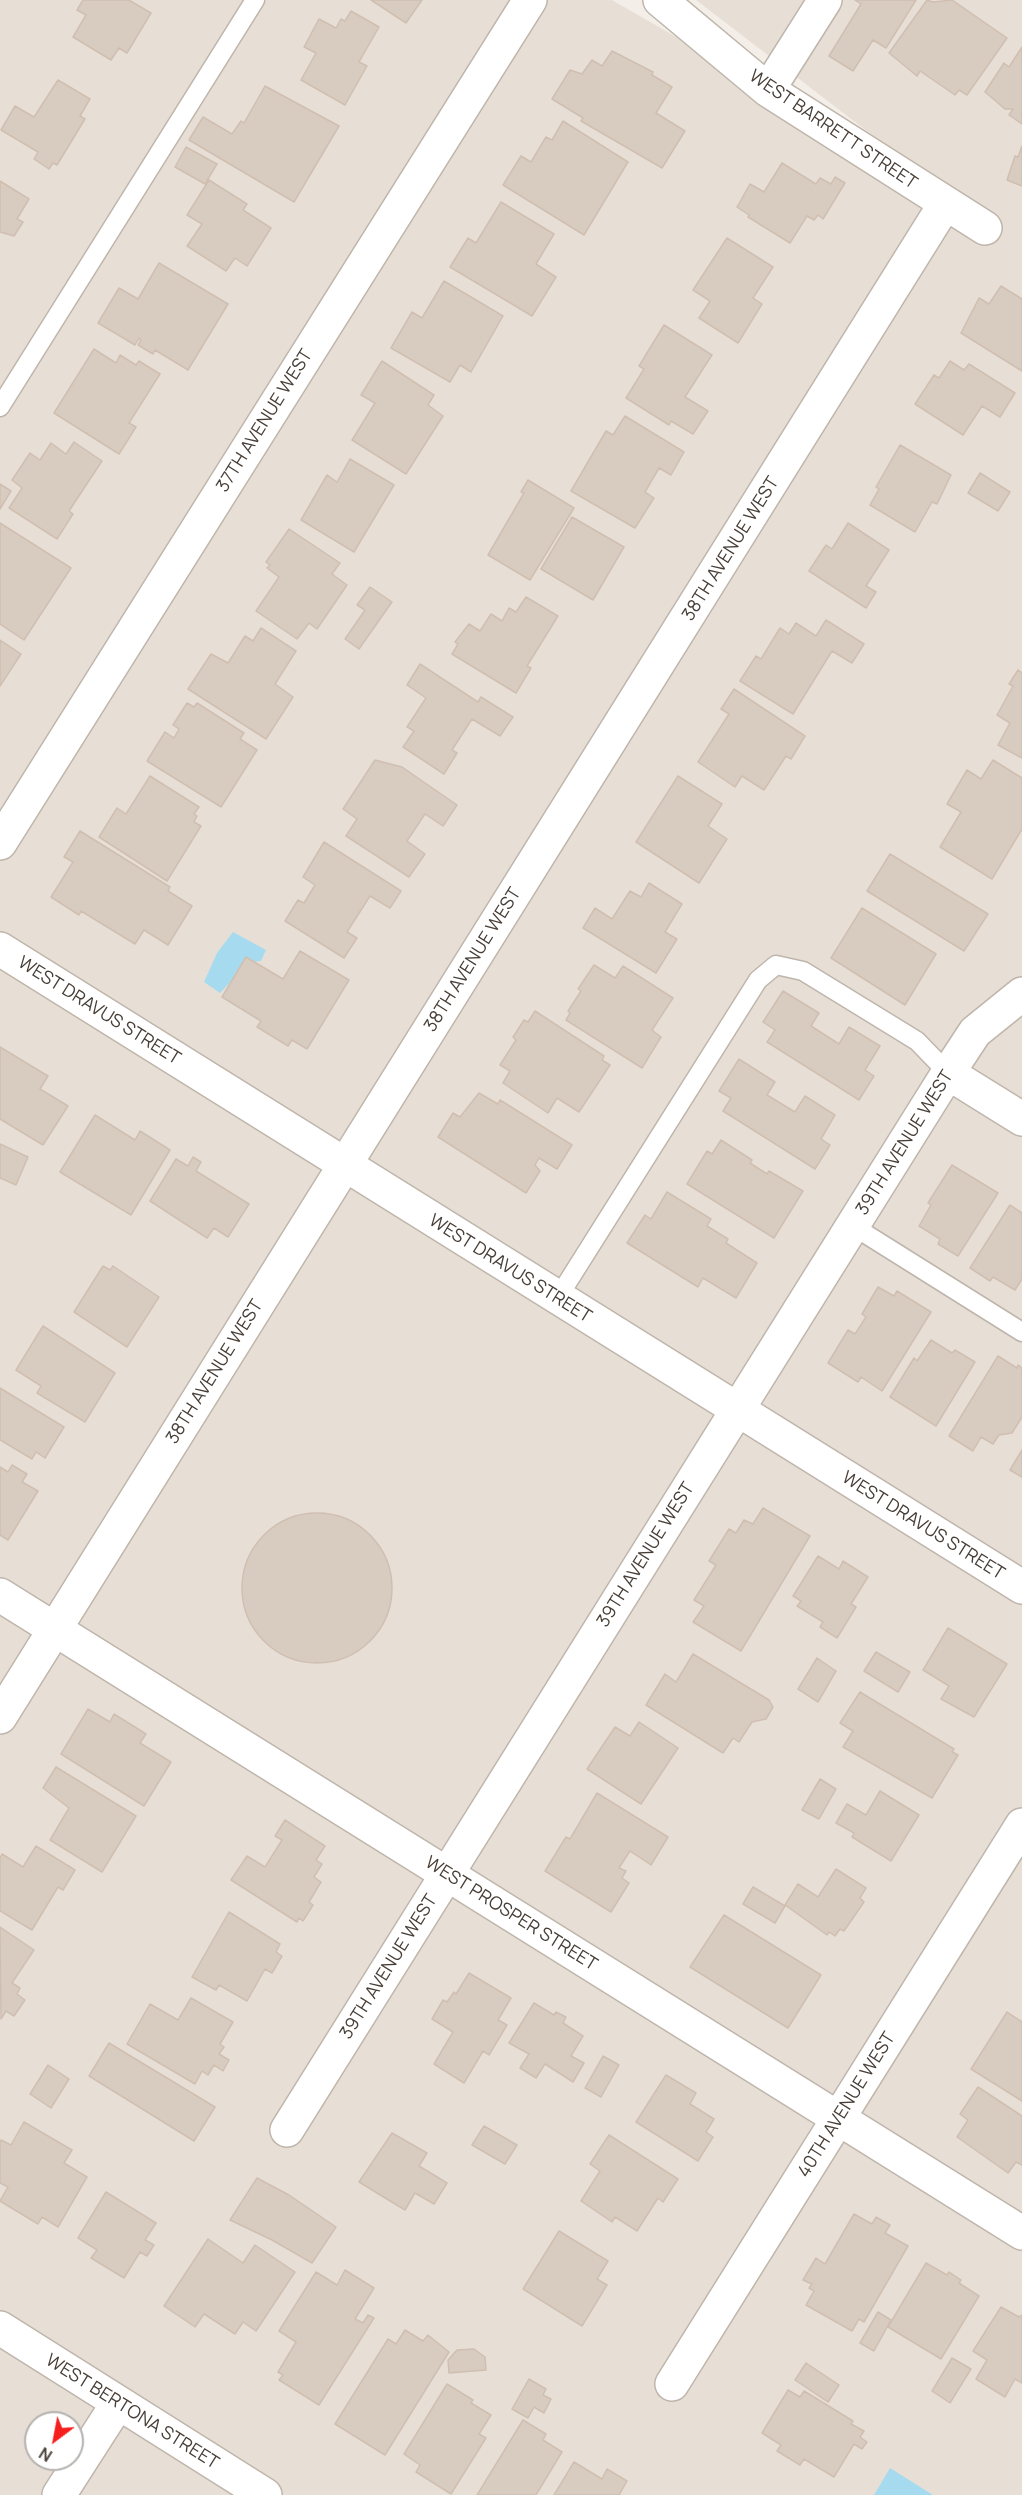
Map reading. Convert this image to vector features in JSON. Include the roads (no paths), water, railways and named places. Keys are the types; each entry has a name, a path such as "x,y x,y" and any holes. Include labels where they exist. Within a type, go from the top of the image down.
{"street":[{"name":"37TH AVENUE WEST","path":"0,843 530,0"},
{"name":"WEST BARRETT STREET","path":"660,0 768,90 985,228"},
{"path":"768,90 825,0"},
{"name":"38TH AVENUE WEST","path":"0,1717 945,204"},
{"name":"WEST DRAVUS STREET","path":"0,949 557,1299 1022,1587"},
{"name":"39TH AVENUE WEST","path":"287,2130 948,1073 975,1032 1022,994"},
{"path":"948,1073 1022,1119"},
{"name":"WEST PROSPER STREET","path":"0,1595 1022,2233"},
{"name":"40TH AVENUE WEST","path":"672,2384 1022,1825"},
{"name":"WEST BERTONA STREET","path":"0,2328 265,2495"},
{"path":"59,2495 118,2403"}],"lane":[{"path":"0,407 255,0"},
{"path":"557,1299 758,980 776,965 803,971 917,1041 948,1073"},
{"path":"853,1226 1022,1332"}],"water":[{"path":"233,932 266,950 261,961 249,962 220,993 204,982 217,953"},
{"path":"890,2468 933,2495 874,2495"}]}
